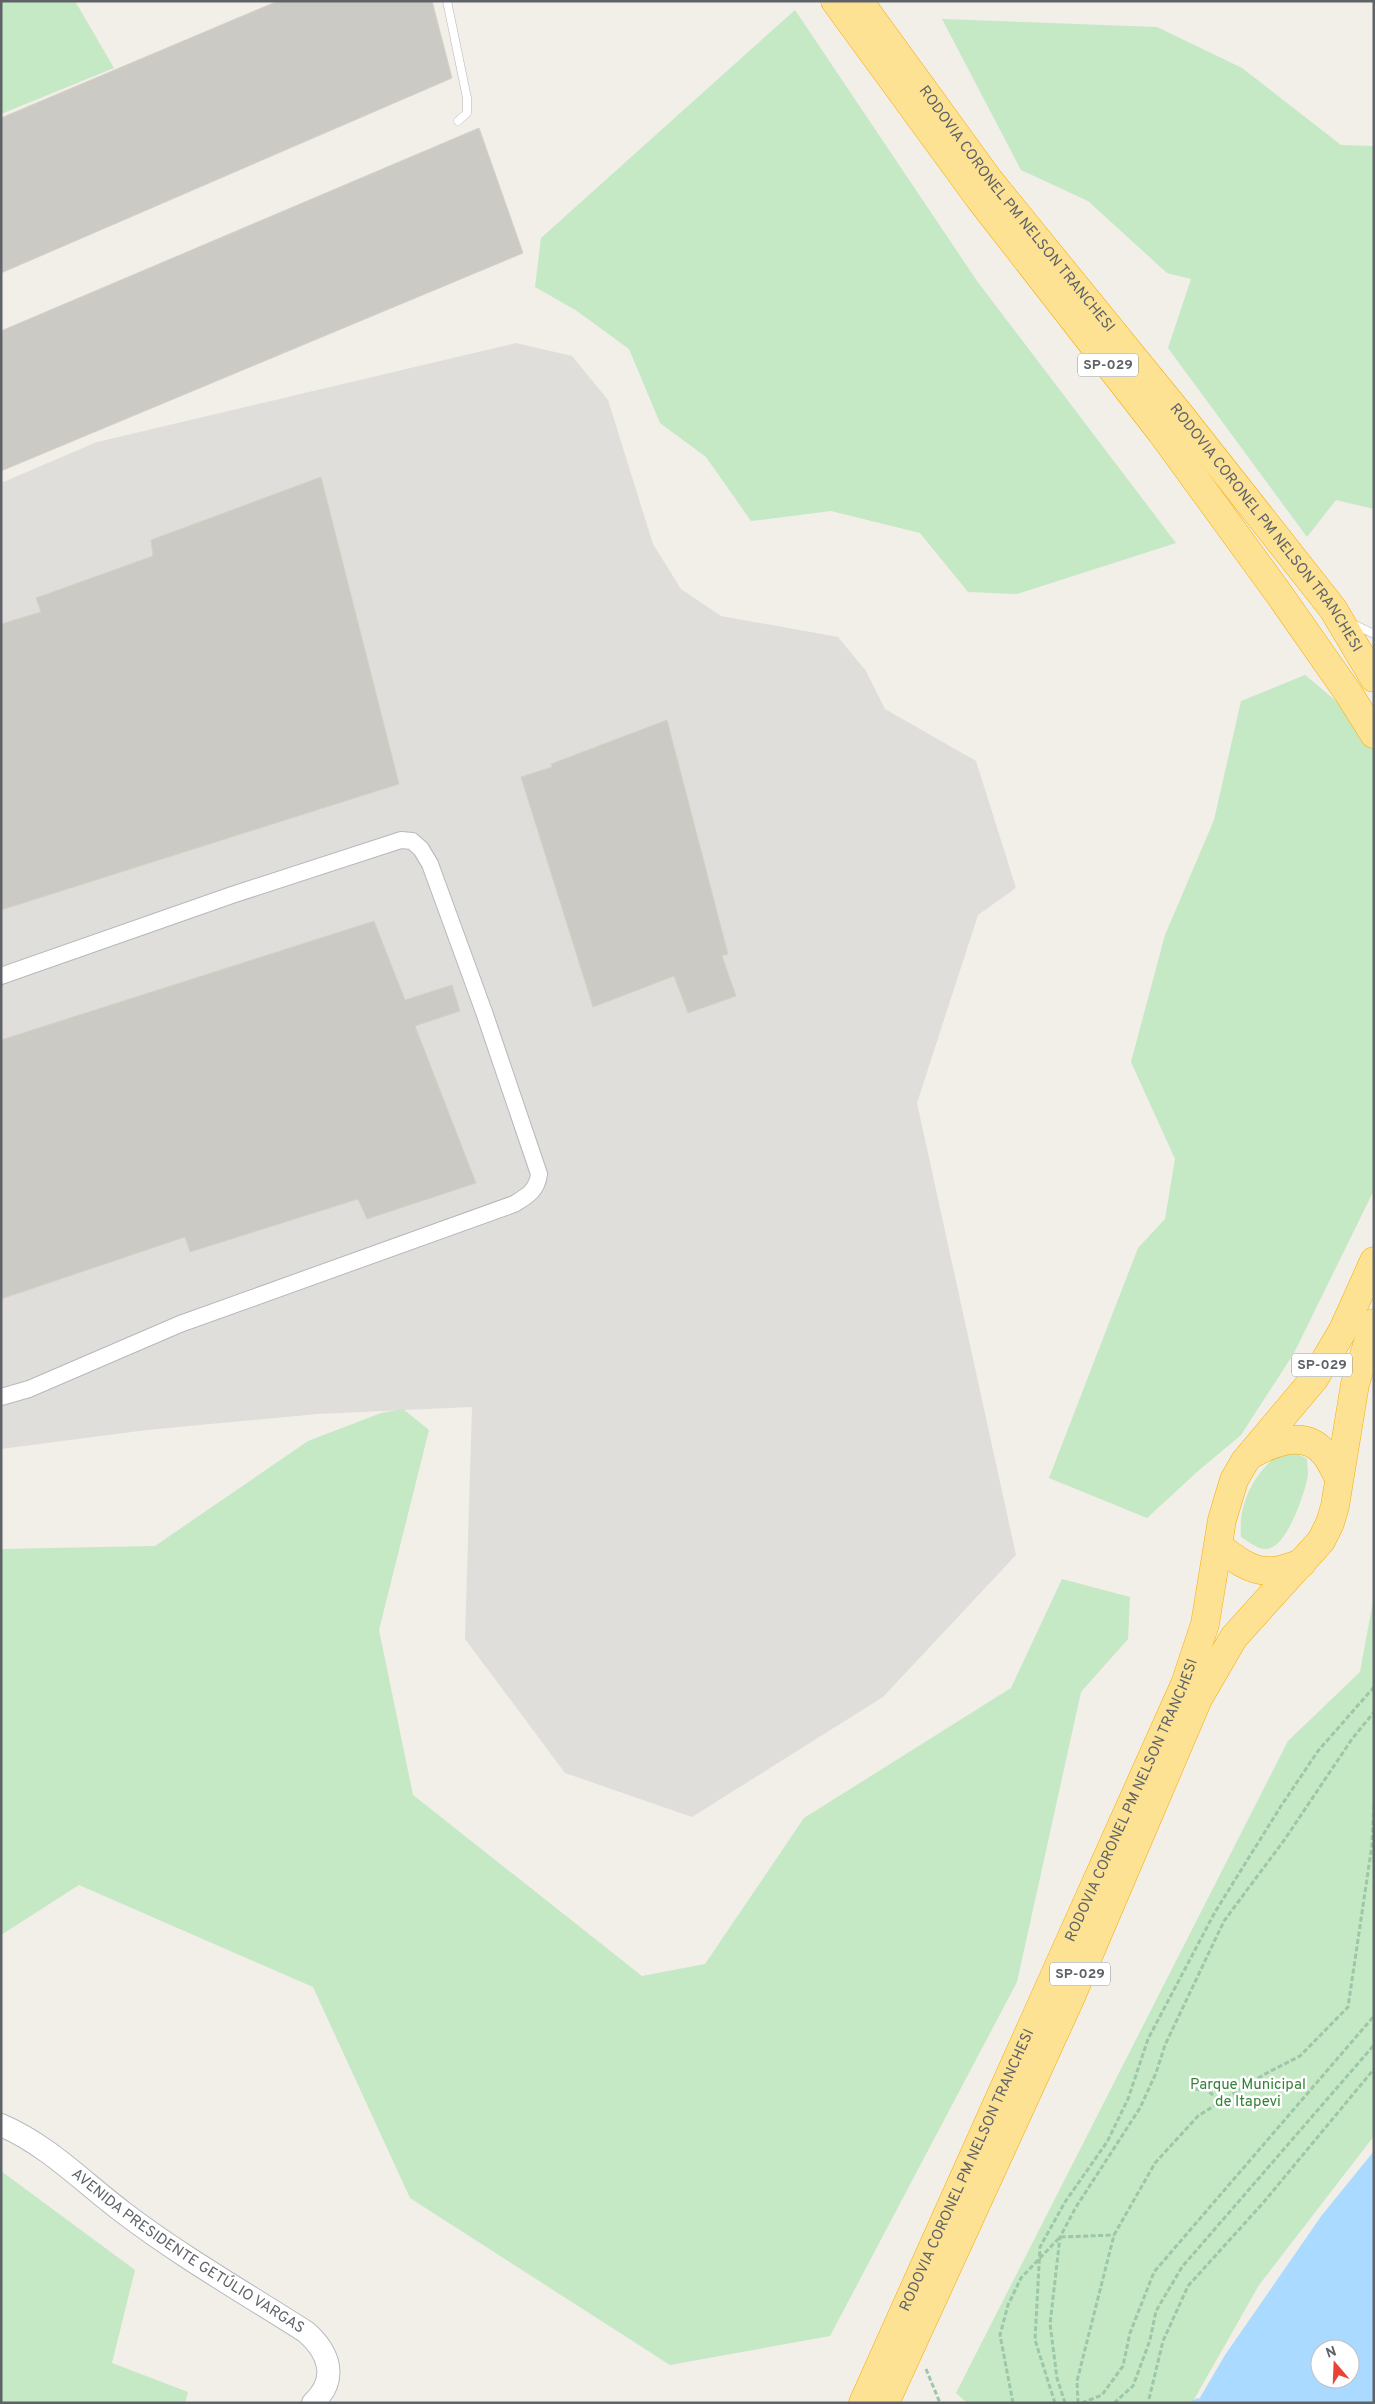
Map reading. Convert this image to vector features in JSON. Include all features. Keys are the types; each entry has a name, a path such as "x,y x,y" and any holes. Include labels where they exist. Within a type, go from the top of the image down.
{"highway":[{"name":"RODOVIA CORONEL PM NELSON TRANCHESI","path":"835,1 979,198 1161,432 1279,594 1349,694 1374,734"},
{"name":"RODOVIA CORONEL PM NELSON TRANCHESI","path":"859,1 989,180 1181,416 1338,618 1374,678"},
{"name":"RODOVIA CORONEL PM NELSON TRANCHESI","path":"864,2403 1185,1684 1205,1624 1227,1499 1234,1480 1250,1455 1314,1378 1342,1330 1374,1261"},
{"name":"RODOVIA CORONEL PM NELSON TRANCHESI","path":"884,2403 1070,1999 1198,1699 1234,1637 1321,1541 1330,1523 1335,1506 1355,1384 1374,1322"},
{"name":"SP-029","path":"1250,1455 1274,1442 1294,1439 1310,1443 1325,1453 1339,1478"},
{"path":"1219,1546 1234,1560 1271,1571 1302,1563"}],"street":[{"path":"1,976 324,865 401,840 412,841 430,864 484,1012 539,1174 538,1185 528,1195 514,1204 180,1324 29,1389 1,1397"},
{"name":"AVENIDA PRESIDENTE GETÚLIO VARGAS","path":"1,2125 17,2131 44,2149 123,2213 165,2243 306,2332 318,2343 326,2357 328,2379 313,2403"}],"lane":[{"path":"447,1 467,98 467,113 458,121"},
{"path":"1338,618 1374,634"}],"path":[{"path":"1055,2403 1035,2340 1040,2247 1065,2202 1111,2134 1128,2099 1148,2039 1214,1912 1318,1751 1374,1686"},
{"path":"1013,2403 1000,2335 1008,2305 1021,2278 1060,2237 1076,2207 1140,2108 1156,2073 1165,2045 1224,1921 1285,1838 1352,1739 1374,1712"},
{"path":"1078,2403 1077,2381 1114,2236 1155,2163 1198,2116 1265,2074 1300,2056 1348,2007 1372,1846 1374,1802"},
{"path":"1082,2403 1102,2395 1123,2366 1130,2332 1154,2272 1374,2016"},
{"path":"1114,2403 1133,2386 1150,2340 1156,2311 1182,2267 1374,2045"},
{"path":"1148,2399 1163,2342 1188,2286 1263,2203 1374,2069"},
{"path":"1195,2089 1207,2090 1221,2102"},
{"path":"1060,2237 1114,2236"},
{"path":"1060,2237 1050,2324 1057,2378 1066,2403"}],"shaded area":[{"path":"516,343 572,356 608,400 653,544 681,589 721,616 838,637 866,671 885,709 976,761 1016,888 978,915 917,1103 1016,1555 883,1697 692,1817 565,1773 465,1639 472,1407 317,1414 147,1430 1,1449 1,483 97,442"}],"green space":[{"path":"1,1 75,1 114,68 1,114"},
{"path":"795,10 977,281 1176,543 1017,594 968,592 920,533 831,511 751,521 706,457 660,423 629,349 577,311 535,287 541,238"},
{"path":"942,19 1157,27 1242,68 1341,145 1374,146 1374,509 1336,500 1307,537 1168,348 1191,279 1167,273 1088,201 1021,170"},
{"path":"1305,675 1365,725 1374,745 1374,1190 1294,1353 1241,1435 1147,1518 1049,1478 1138,1248 1165,1219 1175,1159 1131,1062 1165,935 1214,820 1241,701"},
{"path":"403,1409 429,1430 379,1630 413,1795 642,1976 705,1964 804,1818 1011,1688 1062,1579 1130,1597 1128,1639 1081,1692 1017,1982 830,2336 670,2365 410,2198 313,1987 79,1885 1,1935 1,1549 155,1546 308,1441 381,1413"},
{"path":"1283,1451 1296,1453 1307,1459 1308,1475 1294,1519 1281,1540 1273,1547 1265,1549 1253,1545 1241,1537 1242,1512 1250,1488 1264,1468"},
{"name":"Parque Municipal de Itapevi","path":"1374,1596 1374,2136 1259,2285 1192,2403 967,2403 956,2393 1288,1741 1360,1672"},
{"path":"1,2171 135,2270 112,2363 188,2392 185,2403 1,2403"}],"water":[{"path":"1374,2151 1374,2403 1200,2403 1198,2401 1225,2355 1322,2215"}],"building":[{"path":"278,1 432,1 452,78 1,273 1,118"},
{"path":"479,128 523,253 1,471 1,331"},
{"path":"321,477 399,784 1,910 1,624 41,612 36,598 153,556 151,540"},
{"path":"667,720 728,954 722,956 736,996 688,1013 674,976 593,1007 521,777 552,767 551,764"},
{"path":"374,921 405,1000 452,985 460,1011 415,1026 476,1183 367,1219 358,1199 190,1252 185,1237 1,1299 1,1040"}],"waterway":[{"path":"1194,2403 1198,2401"}]}
